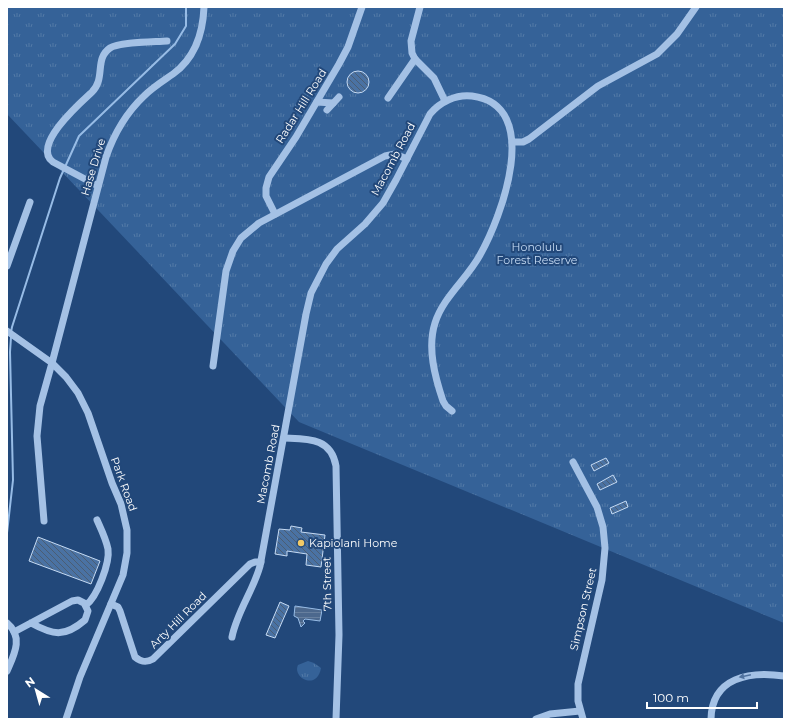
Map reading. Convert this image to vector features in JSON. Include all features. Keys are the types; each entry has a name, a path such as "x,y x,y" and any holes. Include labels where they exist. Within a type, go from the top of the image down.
{"street":[{"name":"Hase Drive","path":"44,521 38,426 42,396 109,147 125,119 145,95 181,67 192,53 202,28 204,7"},
{"name":"Radar Hill Road","path":"275,214 266,196 269,177 342,60 362,7"},
{"path":"420,7 411,41 412,53 434,78 445,101"},
{"path":"512,142 523,142 529,139 598,86 657,54 674,38 696,7"},
{"path":"98,186 51,160 48,155 47,148 57,129 67,116 97,86 100,75 101,60 107,50 117,45 167,41"},
{"path":"388,98 416,59"},
{"name":"Macomb Road","path":"232,637 238,616 254,586 261,562 306,314 316,282 334,253 365,224 383,203 426,120 434,109 445,101 458,96 471,96 490,102 501,110 510,128 512,142 506,187 493,230 471,270 442,308 433,331 432,353 436,376 443,401 452,411"},
{"path":"327,110 339,98"},
{"path":"317,102 333,103"},
{"path":"213,366 226,271 236,245 246,232 275,214 385,156 395,154 407,159"},
{"path":"8,262 30,202"},
{"name":"Park Road","path":"7,331 52,362 69,381 83,403 124,512 127,530 126,558 123,575 80,677 66,719"},
{"name":"7th Street","path":"284,438 320,442 331,452 336,466 339,635 336,719"},
{"name":"Simpson Street","path":"573,462 597,507 603,527 605,548 602,580 578,684 578,701 583,719"},
{"path":"86,605 94,596 104,573 108,556 107,546 97,520"},
{"name":"Arty Hill Road","path":"111,604 118,607 120,611 135,657 142,661 151,661 250,564 261,562"},
{"path":"14,632 31,623 72,602 78,600 86,605 88,611 86,620 67,631 53,633 31,623"},
{"path":"7,623 14,632 17,640 16,649 7,671"},
{"path":"711,719 713,706 717,695 725,686 734,680 750,675 784,676"},
{"path":"536,719 550,714 580,711"}],"green space":[{"name":"Honolulu Forest Reserve","path":"7,7 784,7 784,623 299,422 7,114"},
{"path":"308,661 321,668 319,675 310,681 302,678 298,674 297,670 298,665"}],"shaded area":[{"path":"295,606 322,610 320,621 305,619 303,621 305,623 301,627 298,618 294,616"}],"building":[{"path":"358,71 366,74 369,82 366,90 358,93 350,90 347,82 350,74"},
{"path":"606,458 609,463 594,471 591,465"},
{"path":"613,475 617,482 600,490 597,484"},
{"path":"626,501 628,507 612,514 610,508"},
{"name":"Kapiolani Home","path":"291,526 302,528 301,532 325,535 321,567 306,565 307,554 287,551 287,556 275,554 279,529 290,530"},
{"path":"38,537 100,561 91,584 29,561"},
{"path":"280,602 289,606 275,638 266,635"}],"waterway":[{"path":"11,332 60,178 79,136 175,44 186,26 186,7"},
{"path":"7,533 13,480 10,352 11,337"}],"place":[{"name":"Kapiolani Home","path":"301,543"}]}
